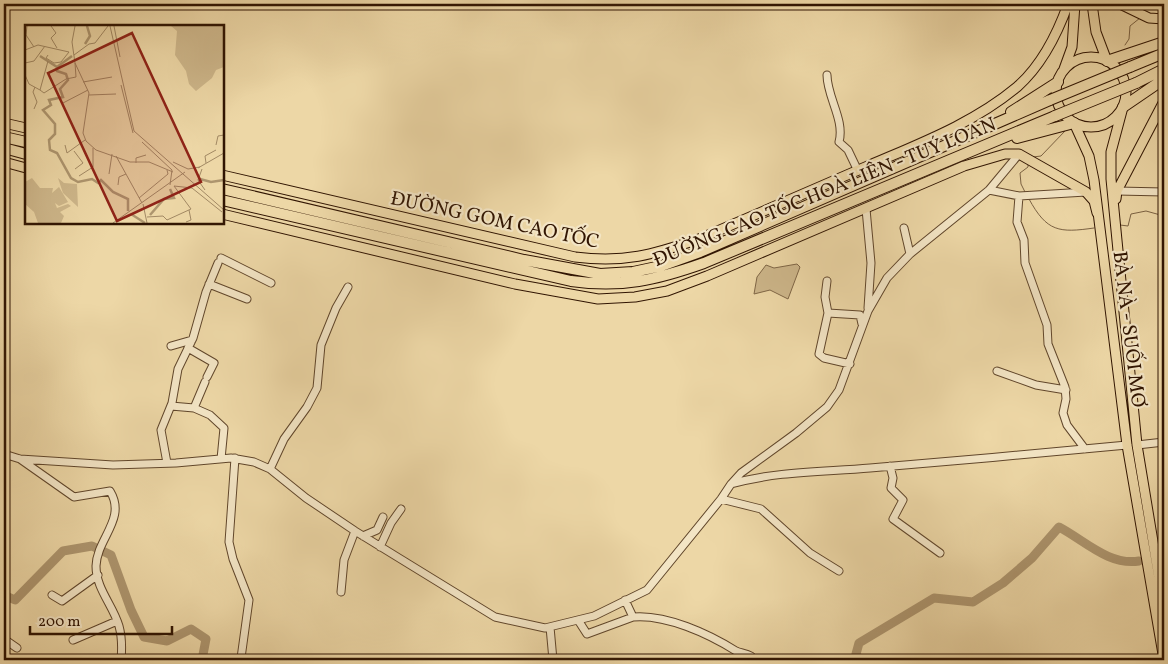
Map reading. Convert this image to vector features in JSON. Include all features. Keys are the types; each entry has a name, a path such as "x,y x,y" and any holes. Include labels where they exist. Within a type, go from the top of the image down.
{"highway":[{"path":"1108,61 1164,42"},
{"name":"ĐƯỜNG CAO TỐC HOÀ LIÊN - TUÝ LOAN","path":"224,188 524,260 600,274 633,272 661,266 700,252 829,198 1050,100 1164,53"},
{"name":"ĐƯỜNG CAO TỐC HOÀ LIÊN - TUÝ LOAN","path":"224,200 521,271 600,285 634,284 664,277 704,263 1136,83 1164,69"},
{"path":"1123,107 1164,80"},
{"path":"829,198 1012,112 1058,82"},
{"path":"869,193 1013,139 1074,123"},
{"path":"4,137 25,142"},
{"path":"4,148 25,154"}],"main road":[{"name":"ĐƯỜNG GOM CAO TỐC","path":"224,175 529,248 602,261 633,259 657,253 698,238 953,130 1017,86 1048,50 1068,4"},
{"path":"1075,4 1072,47 1058,82 1056,94 1059,105 1065,115 1074,123 1085,127 1096,127 1112,120 1123,107 1126,85 1121,74 1108,61 1096,32 1092,4"},
{"path":"1120,4 1149,18 1164,19"},
{"path":"1063,72 1071,64 1082,58 1093,57 1108,61"},
{"path":"1114,212 1117,190 1164,101"},
{"name":"BÀ NÀ - SUỐI MƠ","path":"1123,107 1111,152 1110,179 1137,445 1164,608"},
{"path":"4,123 25,128"},
{"name":"BÀ NÀ - SUỐI MƠ","path":"1074,123 1090,156 1127,445 1164,660"},
{"path":"224,214 516,284 598,299 635,297 666,291 716,272 964,166 1005,154 1019,154 1086,192 1094,200 1097,213"},
{"path":"4,162 25,168"},
{"path":"1127,445 1137,445"}],"street":[{"path":"827,74 827,88 841,134 839,142 848,150 858,170"},
{"path":"4,454 20,458 113,464 167,463 235,458 254,462 270,469 306,498 355,532 495,617 525,624 550,627 594,616 647,590 731,484 827,407 839,390 868,310 886,278 910,254 989,190 1019,154"},
{"path":"989,190 1019,196 1086,192"},
{"path":"1117,190 1164,192"},
{"path":"1019,196 1017,222 1024,240 1025,263 1048,324 1048,344 1066,390 1063,413 1067,425 1085,449"},
{"path":"866,209 870,263 868,310"},
{"path":"904,228 910,254"},
{"path":"167,463 161,430 171,406 178,369 192,340 209,284 220,261 271,284"},
{"path":"827,281 825,297 828,312 820,343 820,357 850,364"},
{"path":"209,284 247,299"},
{"path":"270,469 284,439 317,388 321,345 336,308 348,287"},
{"path":"828,312 860,314 862,329"},
{"path":"171,346 192,340"},
{"path":"188,348 214,363 194,408"},
{"path":"997,371 1036,386 1066,390"},
{"path":"171,406 194,408 210,415 224,428 221,459"},
{"path":"1137,445 1164,442"},
{"path":"731,484 758,476 1127,445"},
{"path":"20,458 34,471 74,497 110,491 115,499 116,513 98,556 98,575 104,598 117,621 122,641 121,660"},
{"path":"235,458 230,548 249,600 241,658"},
{"path":"753,465 751,472 758,476"},
{"path":"890,466 893,478 891,488 903,500 893,519 940,553"},
{"path":"721,499 760,509 810,553 838,571"},
{"path":"380,548 391,523 401,509"},
{"path":"363,536 377,530 383,517"},
{"path":"341,592 344,560 355,532"},
{"path":"52,595 62,601 98,575"},
{"path":"625,600 633,618"},
{"path":"578,620 587,634 643,616 691,627 698,633 726,643 734,650 751,656 753,660"},
{"path":"73,640 117,621"},
{"path":"550,627 553,660"},
{"path":"4,639 17,648"}],"shaded area":[{"path":"797,264 800,267 788,299 770,290 754,294 757,277 766,265 774,268"}],"waterway":[{"path":"1143,10 1149,4"},
{"path":"1125,45 1129,39 1130,26 1140,18"},
{"path":"1033,157 1041,156 1065,131"},
{"path":"1025,192 1021,184 1020,173 1028,167 1028,164"},
{"path":"1029,199 1042,218 1055,228 1063,230 1094,228"},
{"path":"1120,225 1128,226 1131,214 1146,211 1164,216"},
{"path":"860,660 856,654 859,643 934,598 973,602 1003,583 1032,558 1059,527 1107,556 1128,562 1139,561"},
{"path":"4,595 15,600 63,551 92,546 111,555 131,610 144,637 167,641 191,629 206,639 202,660"}]}
